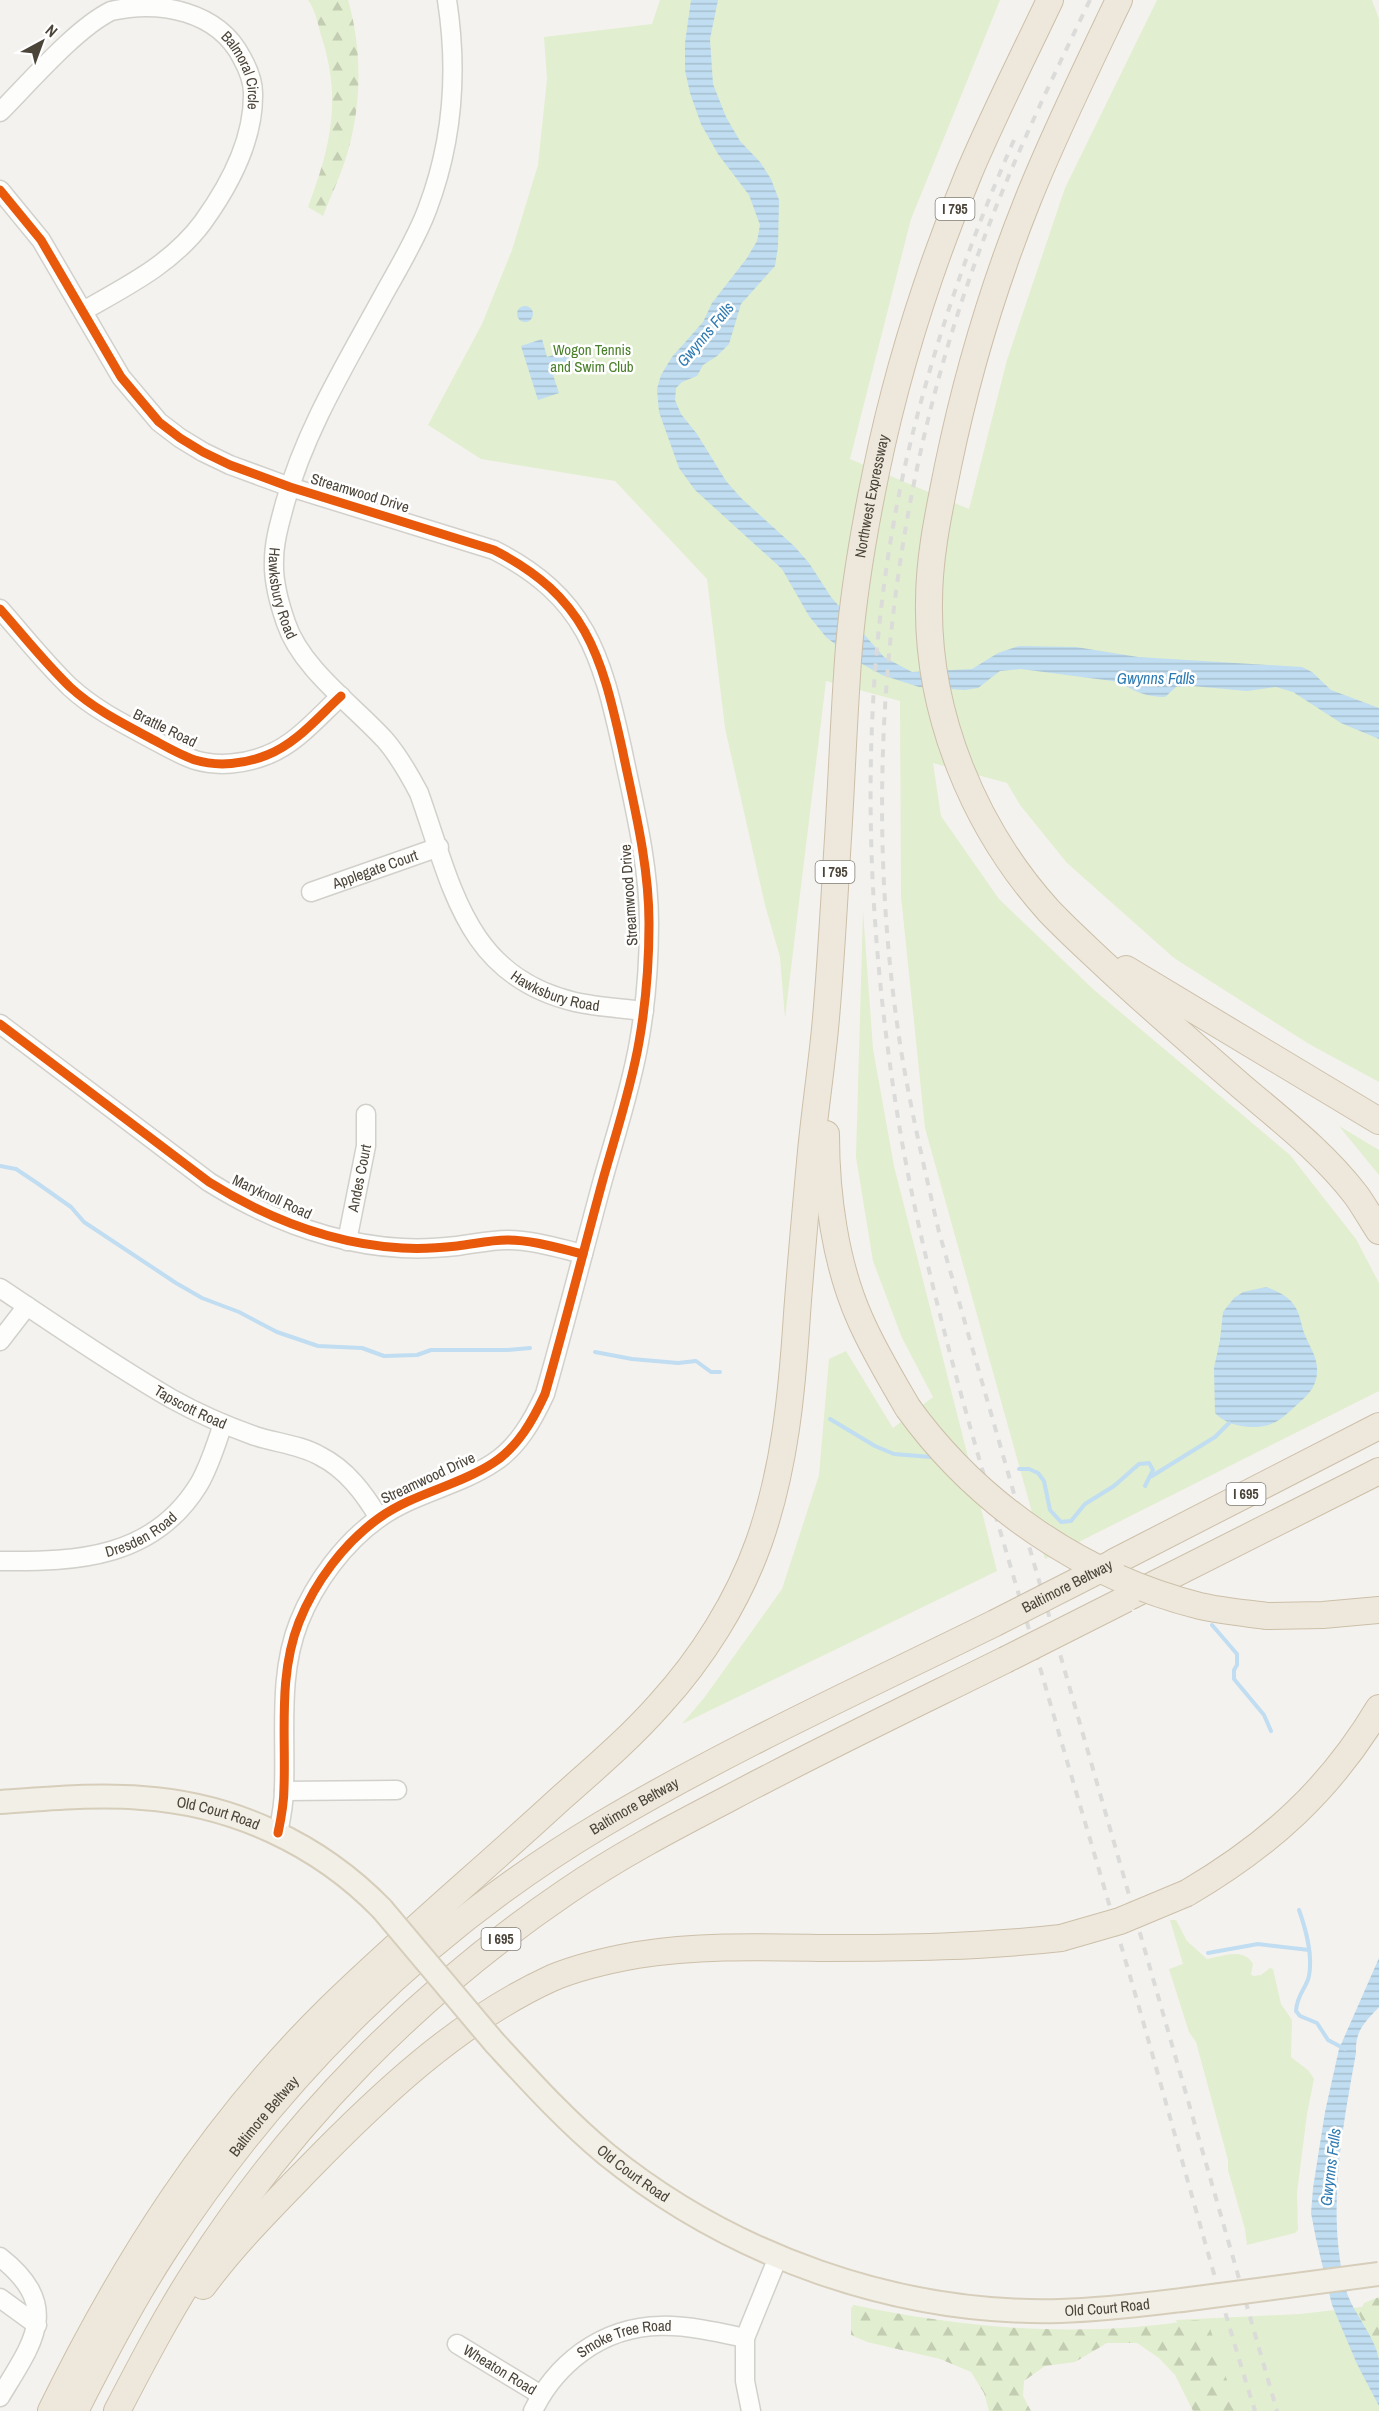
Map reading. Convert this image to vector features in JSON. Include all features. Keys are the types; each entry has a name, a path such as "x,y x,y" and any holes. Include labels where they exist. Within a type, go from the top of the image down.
{"highway":[{"name":"Northwest Expressway","path":"825,1025 849,646 859,566 878,464 901,372 942,242 998,108 1050,0"},
{"path":"1119,0 1051,146 1000,274 964,391 932,555 928,603 932,652 941,706 952,746 966,782 990,828 1019,873 1049,910 1168,1023 1316,1151 1356,1196 1379,1231"},
{"path":"1075,937 1379,1121"},
{"path":"825,1025 826,1151 832,1215 844,1271 859,1317 880,1360 908,1408 927,1434 964,1472 1025,1524 1093,1567 1173,1598 1201,1606 1267,1616 1323,1616 1379,1610"},
{"path":"51,2411 82,2348 146,2237 209,2148 255,2090 311,2028 364,1976 635,1731 663,1701 696,1659 724,1614 757,1546 772,1500 784,1450 793,1379 811,1153 825,1025"},
{"name":"Baltimore Beltway","path":"75,2411 102,2359 165,2250 234,2153 307,2065 421,1953 496,1895 600,1825 752,1743 995,1623 1379,1426"},
{"name":"I 695","path":"117,2411 196,2270 270,2166 342,2082 411,2014 468,1964 568,1891 620,1858 767,1778 1379,1471"},
{"path":"134,2378 211,2276 253,2225 361,2116 434,2052 490,2012 551,1979 576,1970 630,1957 694,1948 742,1946 942,1947 1061,1938 1120,1921 1187,1893 1228,1869 1289,1821 1338,1768 1379,1708"}],"main road":[{"name":"Old Court Road","path":"0,1802 88,1797 151,1798 212,1810 278,1833 333,1867 382,1910 494,2042 558,2112 606,2154 698,2217 778,2257 828,2276 926,2301 1058,2311 1182,2300 1379,2274"}],"street":[{"name":"Hawksbury Road","path":"447,0 453,48 453,96 446,144 436,183 408,251 326,399 290,487 277,534 274,560 275,583 287,626 297,644 308,660 385,740 419,793 460,908 468,924 492,958 527,984 576,1002 644,1011"},
{"name":"Balmoral Circle","path":"0,112 96,20 132,3 153,1 193,9 210,19 226,34 248,68 253,90 252,112 245,142 219,199 202,223 166,261 142,278 83,311"},
{"name":"Streamwood Drive","path":"0,190 41,240 121,377 159,422 203,452 230,465 290,487 494,550 518,562 557,593 592,644 609,690 640,830 649,922 644,1011 635,1064 545,1395 521,1436 495,1462 473,1474 427,1492 379,1518 358,1535 328,1571 308,1604 293,1640 284,1706 284,1791 278,1833"},
{"name":"Brattle Road","path":"0,609 49,666 89,703 116,720 196,760 235,763 267,755 299,736 341,696"},
{"name":"Applegate Court","path":"311,892 439,847"},
{"name":"Maryknoll Road","path":"0,1024 188,1167 232,1197 298,1227 347,1241 403,1248 455,1246 507,1240 542,1244 583,1254"},
{"name":"Andes Court","path":"347,1241 366,1146 366,1114"},
{"name":"Tapscott Road","path":"0,1288 174,1400 223,1424 321,1456 339,1468 353,1482 368,1499 379,1518"},
{"path":"0,1341 27,1306"},
{"name":"Dresden Road","path":"0,1561 105,1553 122,1549 155,1532 181,1509 200,1482 223,1424"},
{"path":"284,1791 397,1790"},
{"path":"0,2257 17,2271 30,2288 35,2302 37,2325 34,2340 0,2397"},
{"path":"751,2411 745,2381 745,2338 778,2257"},
{"path":"0,2298 37,2325"},
{"name":"Smoke Tree Road","path":"537,2403 555,2375 570,2361 610,2336 635,2327 682,2326 745,2338"},
{"name":"Wheaton Road","path":"457,2344 537,2403"}],"green space":[{"path":"308,0 348,0 358,56 358,95 353,133 343,167 323,216 308,207 328,143 332,101 331,80 317,21"},
{"name":"Wogon Tennis and Swim Club","path":"660,0 1000,0 911,219 850,459 969,509 1007,360 1065,188 1157,0 1372,0 1379,19 1379,1082 1309,1044 1174,958 1067,863 1020,805 1007,783 933,763 941,816 999,899 1093,989 1290,1155 1356,1239 1379,1283 1379,1391 1045,1559 925,1128 901,896 900,701 826,681 785,1018 780,957 765,905 725,728 707,579 615,481 481,459 428,425 482,324 512,250 538,165 547,79 544,37 652,24"},
{"path":"863,911 873,1049 894,1166 997,1571 682,1724 704,1698 782,1589 819,1475 829,1359 846,1351 893,1428 933,1397 902,1338 873,1261 856,1157"},
{"path":"1339,1126 1379,1150 1379,1175"},
{"path":"1170,1920 1176,1920 1187,1941 1207,1959 1239,1954 1253,1964 1251,1974 1253,1976 1261,1975 1270,1968 1273,1969 1281,2004 1292,2020 1291,2057 1309,2071 1314,2079 1297,2193 1298,2230 1295,2233 1247,2245 1245,2229 1228,2170 1228,2160 1196,2042 1189,2032 1169,1969 1183,1964"},
{"path":"1379,2297 1379,2360 1359,2314 1364,2303"},
{"path":"854,2305 939,2320 1024,2328 1109,2329 1195,2320 1208,2322 1237,2411 1193,2411 1175,2375 1159,2358 1137,2343 1107,2343 1075,2362 1045,2366 1024,2381 1023,2396 1031,2411 989,2411 984,2393 971,2372 940,2359 867,2342 851,2335 851,2308"},
{"path":"1379,2305 1379,2411 1207,2411 1176,2320 1300,2314"}],"water":[{"name":"Gwynns Falls","path":"691,0 718,0 710,39 713,84 726,117 740,141 760,162 771,179 779,200 778,247 775,266 741,304 729,344 703,365 697,376 682,382 676,388 675,400 681,414 697,434 726,481 741,498 794,546 809,563 831,597 884,657 912,672 972,669 998,653 1019,646 1076,647 1138,657 1302,667 1312,672 1331,690 1379,708 1379,739 1341,723 1293,692 1276,687 1247,691 1192,686 1176,687 1165,697 1159,697 1141,693 1120,682 1021,669 1000,671 978,688 965,690 919,687 882,675 855,660 826,637 809,616 782,569 695,490 679,468 659,412 657,389 661,375 672,357 703,322 712,303 747,258 757,241 760,225 749,195 718,154 701,124 690,93 685,70 685,43"},
{"path":"522,306 528,306 533,314 531,320 522,322 517,317 517,311"},
{"path":"542,339 547,357 569,350 575,368 553,375 559,393 538,400 521,346"},
{"path":"1266,1287 1286,1297 1297,1309 1304,1333 1315,1356 1317,1377 1306,1396 1279,1420 1263,1426 1246,1427 1228,1422 1215,1413 1214,1368 1223,1312 1234,1298 1243,1292"},
{"name":"Gwynns Falls","path":"1379,1958 1379,2007 1365,2023 1357,2039 1341,2142 1337,2231 1340,2261 1349,2299 1377,2351 1379,2406 1357,2364 1332,2305 1311,2213 1325,2112 1339,2049"}],"waterway":[{"path":"0,1166 16,1169 71,1207 84,1222 176,1283 202,1298 239,1312 277,1332 318,1346 362,1348 384,1356 417,1355 431,1350 530,1348"},
{"path":"595,1352 632,1359 678,1363 696,1361 711,1372 720,1372"},
{"path":"830,1419 875,1446 894,1454 931,1457"},
{"path":"1152,1476 1215,1437 1229,1423"},
{"path":"1019,1469 1029,1469 1038,1473 1044,1481 1050,1510 1061,1522 1071,1521 1085,1504 1114,1486 1139,1464 1149,1463 1153,1470 1145,1486"},
{"path":"1212,1625 1237,1654 1234,1679 1264,1715 1271,1731"},
{"path":"1299,1910 1308,1942 1310,1968 1308,1981 1298,2000 1296,2011 1300,2016 1317,2023 1328,2040 1345,2049"},
{"path":"1208,1953 1258,1944 1309,1950"}],"railway":[{"path":"1090,0 1029,130 987,229 945,357 920,454 902,552 889,652 883,752 883,852 889,952 905,1073 939,1232 1277,2411"},
{"path":"1014,140 980,221 950,305 924,390 903,475 888,558 878,641 872,724 873,892 880,975 889,1059 902,1142 916,1212 950,1352 1255,2411"}],"cycle path":[{"path":"0,190 41,240 121,377 159,422 180,438 230,465 290,487 494,550 525,568 550,588 585,631 597,656 614,714 640,835 649,923 644,1013 627,1095 545,1394 524,1432 502,1457 465,1478 407,1502 379,1518 343,1551 313,1592 299,1622 288,1663 284,1704 284,1794 278,1833"},
{"path":"0,609 79,695 119,721 195,760 231,764 267,755 297,737 341,696"},
{"path":"0,1024 209,1182 278,1218 326,1235 376,1246 430,1248 517,1240 583,1254"}]}
